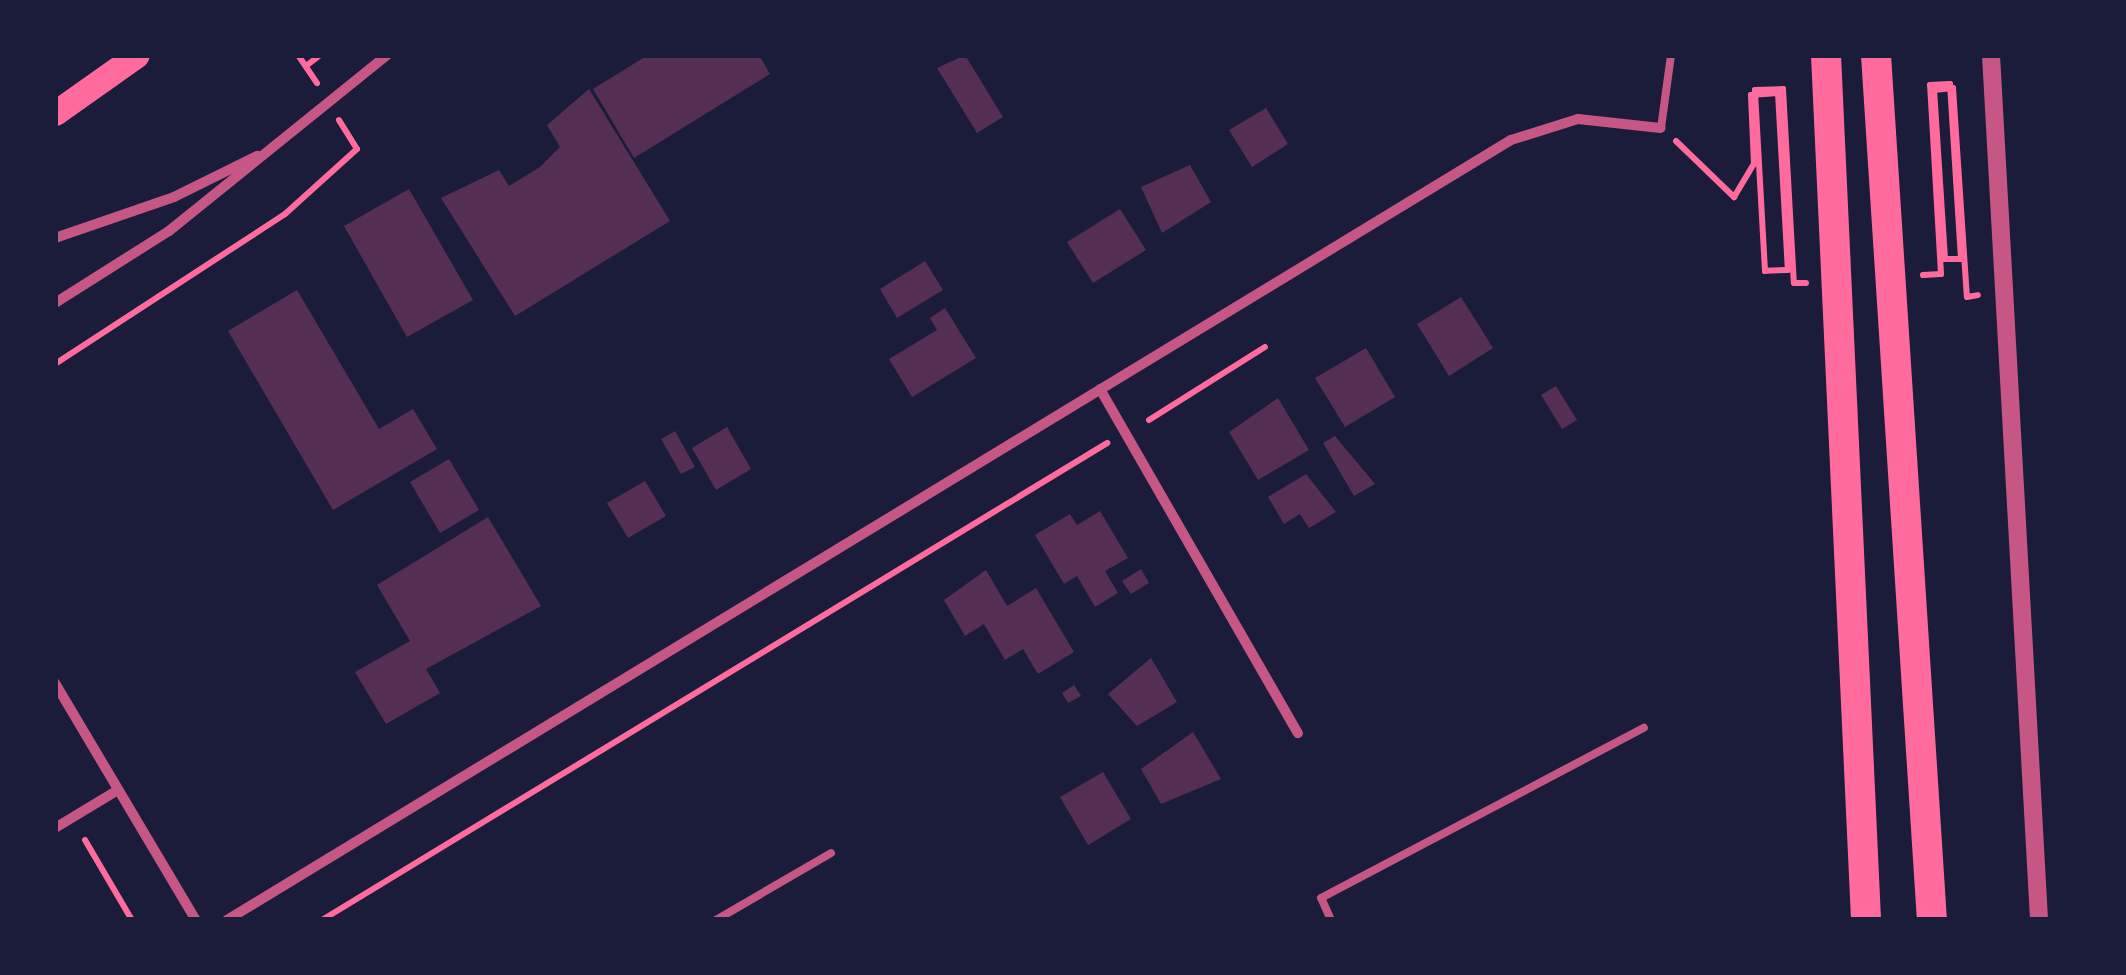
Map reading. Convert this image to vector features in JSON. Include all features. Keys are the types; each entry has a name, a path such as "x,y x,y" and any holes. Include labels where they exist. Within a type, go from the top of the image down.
{"highway":[{"path":"1826,55 1866,920"},
{"path":"1876,55 1932,920"}],"main road":[{"path":"55,114 137,55"}],"street":[{"path":"55,303 170,232 387,55"},
{"path":"1991,55 2039,920"},
{"path":"228,920 1531,130 1578,119 1661,128"},
{"path":"55,238 174,197 267,151"},
{"path":"1100,388 1298,734"},
{"path":"55,683 196,920"},
{"path":"55,828 118,790"}],"lane":[{"path":"1661,128 1671,55"},
{"path":"1331,920 1321,898 1644,728"},
{"path":"716,920 832,853"}],"path":[{"path":"298,55 308,68 320,55"},
{"path":"1942,274 1930,85 1950,84 1951,103 1955,162 1958,200 1961,259 1946,260 1934,90 1953,88 1967,296"},
{"path":"1661,128 1734,197 1754,164 1750,95 1764,94 1778,93 1788,270 1765,271 1758,145 1757,126 1756,108 1755,90 1783,89 1794,283"},
{"path":"55,364 285,214 357,149 347,133"},
{"path":"1149,420 1265,347"},
{"path":"322,920 1107,443"},
{"path":"85,840 132,920"}],"building":[{"path":"648,55 759,55 770,74 634,158 593,89"},
{"path":"965,55 1003,117 977,133 937,68"},
{"path":"589,89 670,221 515,316 441,198 499,170 509,186 540,167 560,147 547,125"},
{"path":"1266,108 1288,144 1252,167 1229,130"},
{"path":"1190,165 1211,202 1162,233 1141,187"},
{"path":"409,189 473,300 407,337 344,226"},
{"path":"1120,209 1146,250 1093,283 1067,242"},
{"path":"925,261 943,290 897,318 880,289"},
{"path":"297,290 379,429 413,409 437,449 333,510 228,331"},
{"path":"1461,297 1493,348 1449,376 1417,324"},
{"path":"945,308 976,358 912,397 889,359 937,330 930,318"},
{"path":"1366,348 1395,397 1345,427 1315,378"},
{"path":"1556,386 1577,420 1562,429 1541,395"},
{"path":"1278,398 1309,450 1258,480 1229,432"},
{"path":"727,427 751,469 716,490 692,448"},
{"path":"675,431 695,467 681,474 661,439"},
{"path":"1335,436 1375,484 1354,496 1323,443"},
{"path":"449,459 479,510 440,533 410,482"},
{"path":"1306,474 1336,512 1309,528 1300,514 1284,524 1268,497"},
{"path":"645,481 666,516 628,538 607,503"},
{"path":"1100,511 1128,558 1105,571 1118,593 1095,607 1077,576 1064,584 1035,535 1070,514 1077,525"},
{"path":"488,517 541,606 426,669 440,693 386,724 355,672 410,641 377,585"},
{"path":"1141,569 1149,583 1131,594 1122,581"},
{"path":"986,570 1007,606 1036,588 1074,652 1038,674 1023,649 1005,660 984,624 965,636 944,600"},
{"path":"1151,658 1177,702 1137,726 1108,694"},
{"path":"1074,685 1081,696 1068,703 1062,693"},
{"path":"1193,732 1221,779 1161,804 1141,769"},
{"path":"1103,772 1131,819 1088,845 1060,797"}]}
